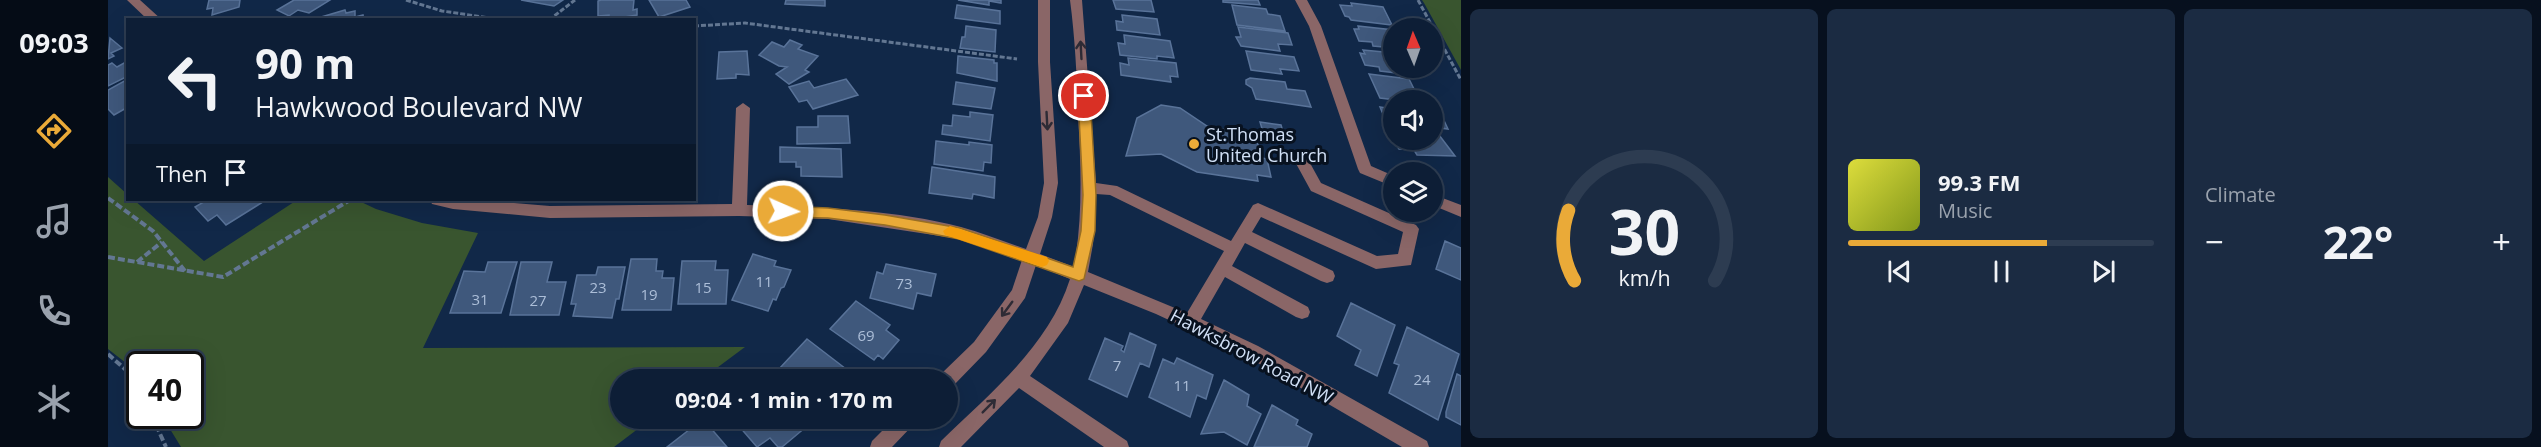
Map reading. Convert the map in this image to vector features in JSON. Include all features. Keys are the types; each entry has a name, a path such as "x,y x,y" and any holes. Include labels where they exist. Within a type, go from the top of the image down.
{"street":[{"path":"133,0 154,18"},
{"path":"958,369 981,346 1019,293 1045,217 1051,183 1044,62 1044,0"},
{"path":"948,447 1018,378 1062,317 1079,275 1088,231 1089,188 1080,27 1076,0"},
{"path":"1301,0 1315,26 1365,169 1383,177"},
{"path":"739,210 743,108"},
{"path":"1190,322 1258,209 1376,263 1405,260 1411,229 1316,187 1300,158"},
{"path":"1089,188 1112,190 1234,249"},
{"name":"Hawksbrow Road NW","path":"442,201 550,212 739,210 828,213 960,233 1079,275 1190,322 1252,351 1420,447"},
{"path":"1443,204 1461,211"},
{"path":"1243,235 1327,276"},
{"path":"1221,267 1302,312"},
{"path":"1018,378 1120,447"},
{"path":"879,447 897,429"}],"path":[{"path":"406,0 426,8 487,18"},
{"path":"552,18 575,0"},
{"path":"1418,0 1461,80"},
{"path":"696,26 745,23 1017,58"},
{"path":"108,198 153,231 185,271"},
{"path":"108,257 223,277 348,201"},
{"path":"136,262 162,242"},
{"path":"108,354 126,370"},
{"path":"157,429 165,447"}],"green space":[{"path":"1422,0 1461,0 1461,70 1443,37 1443,18 1432,18"},
{"path":"108,177 126,193 126,201 135,201 204,261 295,201 359,201 376,209 422,223 478,233 423,348 745,347 715,369 610,369 610,429 638,429 614,447 181,447 170,429 204,429 204,351 126,351 126,363 108,349"}],"building":[{"path":"209,0 240,0 239,7 212,15 213,8 207,9"},
{"path":"294,0 330,0 309,13 298,10 289,16 277,10"},
{"path":"521,0 563,0 554,6"},
{"path":"634,0 633,10 637,9 637,15 618,18 609,17 609,15 598,16 598,1"},
{"path":"649,0 686,0 690,7 659,17"},
{"path":"786,0 825,0 825,6 785,4"},
{"path":"958,0 1001,0 1001,3 989,1 989,5"},
{"path":"1113,0 1151,0 1154,12 1116,9"},
{"path":"1223,0 1258,0 1260,5 1223,2"},
{"path":"1351,3 1383,7 1388,18 1383,18 1383,24 1351,20 1345,16 1340,5 1352,6"},
{"path":"957,5 1000,11 1000,24 955,18"},
{"path":"1232,5 1266,9 1268,14 1280,16 1285,31 1237,25"},
{"path":"345,10 346,13 355,11 355,17 363,15 364,18 318,18"},
{"path":"1122,15 1157,19 1160,35 1117,30 1116,21 1123,22"},
{"path":"966,26 996,30 995,52 960,48 962,37 965,37"},
{"path":"1358,26 1383,29 1383,47 1373,46 1372,42 1359,41 1354,29 1359,29"},
{"path":"1238,27 1288,33 1292,45 1278,44 1280,51 1241,46 1236,37 1241,37"},
{"path":"1124,35 1170,41 1174,58 1157,56 1157,59 1120,55 1118,43 1125,44"},
{"path":"110,38 122,48 111,53 114,56 108,59"},
{"path":"790,40 802,45 798,49 818,56 805,70 809,72 789,84 776,74 787,67 779,66 759,55 772,42 784,47"},
{"path":"1363,50 1383,52 1383,71 1380,71 1379,67 1365,65 1360,53 1365,54"},
{"path":"747,51 749,75 736,74 736,78 717,79 719,52"},
{"path":"1246,51 1294,57 1299,71 1280,69 1282,74 1251,70"},
{"path":"958,56 994,60 994,63 997,63 997,81 957,73"},
{"path":"1128,58 1176,63 1178,77 1170,76 1171,82 1121,75 1120,63 1129,65"},
{"path":"112,63 117,67 126,64 126,77 108,86 108,65"},
{"path":"1369,74 1383,76 1383,78 1409,79 1414,90 1383,90 1383,98 1380,98"},
{"path":"1250,78 1285,82 1287,89 1305,91 1311,107 1256,99 1252,88 1246,84 1246,80"},
{"path":"846,79 858,95 813,109 807,100 799,102 789,87 809,81 814,88"},
{"path":"126,80 126,108 114,115 108,109 108,90"},
{"path":"956,82 995,88 991,109 953,104"},
{"name":"St.Thomas United Church","path":"1161,105 1180,108 1207,126 1255,135 1262,158 1267,159 1271,177 1257,175 1258,181 1197,172 1161,154 1126,156 1137,118"},
{"path":"970,112 993,115 990,141 942,134 943,125 952,126 953,115 970,117"},
{"path":"818,116 848,116 850,143 797,144 797,127 818,127"},
{"path":"1443,118 1448,129 1443,128"},
{"path":"1260,122 1281,125 1284,135 1263,132"},
{"path":"1443,140 1455,156 1417,155 1414,150 1443,150"},
{"path":"936,141 992,145 991,163 984,162 983,171 934,164"},
{"path":"780,147 841,149 842,177 801,176 801,167 796,167 796,162 780,162"},
{"path":"932,167 995,177 994,198 973,194 972,199 929,193"},
{"path":"205,201 264,201 226,225 217,215 208,221 195,207"},
{"path":"1445,241 1461,248 1461,280 1436,269"},
{"path":"753,254 776,261 774,266 791,270 784,287 781,288 776,300 773,299 768,311 732,300"},
{"path":"631,259 657,259 656,271 663,271 662,278 674,278 671,310 622,310"},
{"path":"682,261 716,261 715,270 728,270 726,304 678,304"},
{"path":"488,262 517,262 501,313 450,313 464,271 485,272"},
{"path":"521,262 552,262 547,282 566,282 559,315 510,315"},
{"path":"886,264 936,274 931,296 917,293 913,309 870,298 877,272 883,274"},
{"path":"598,267 625,267 619,299 616,299 612,318 573,316 576,304 571,304 577,275 596,275"},
{"path":"856,301 890,325 886,330 899,340 883,359 878,355 874,360 830,329"},
{"path":"1351,303 1395,325 1377,376 1355,365 1361,350 1337,336"},
{"path":"1407,327 1459,354 1438,420 1389,393 1399,365 1394,363"},
{"path":"1130,333 1156,345 1149,367 1140,363 1127,397 1089,379 1105,338 1123,346 1121,350 1124,352"},
{"path":"807,339 846,369 779,369"},
{"path":"1177,358 1213,375 1206,399 1197,395 1190,417 1149,397 1163,359 1174,364"},
{"path":"1457,374 1461,376 1461,425 1446,417"},
{"path":"1224,380 1249,395 1247,406 1261,414 1247,445 1224,432 1201,434"},
{"path":"1272,405 1298,420 1296,425 1312,434 1307,447 1254,447"},
{"path":"690,429 712,429 727,447 667,447"},
{"path":"741,429 804,429 782,447 778,447 770,438 757,447"}],"slow traffic":[{"path":"950,231 1042,261"}],"place":[{"name":"St.Thomas United Church","path":"1194,144"}],"route":[{"path":"783,211 828,213 885,220 960,233 1079,275 1088,231 1090,195 1084,96"}]}
